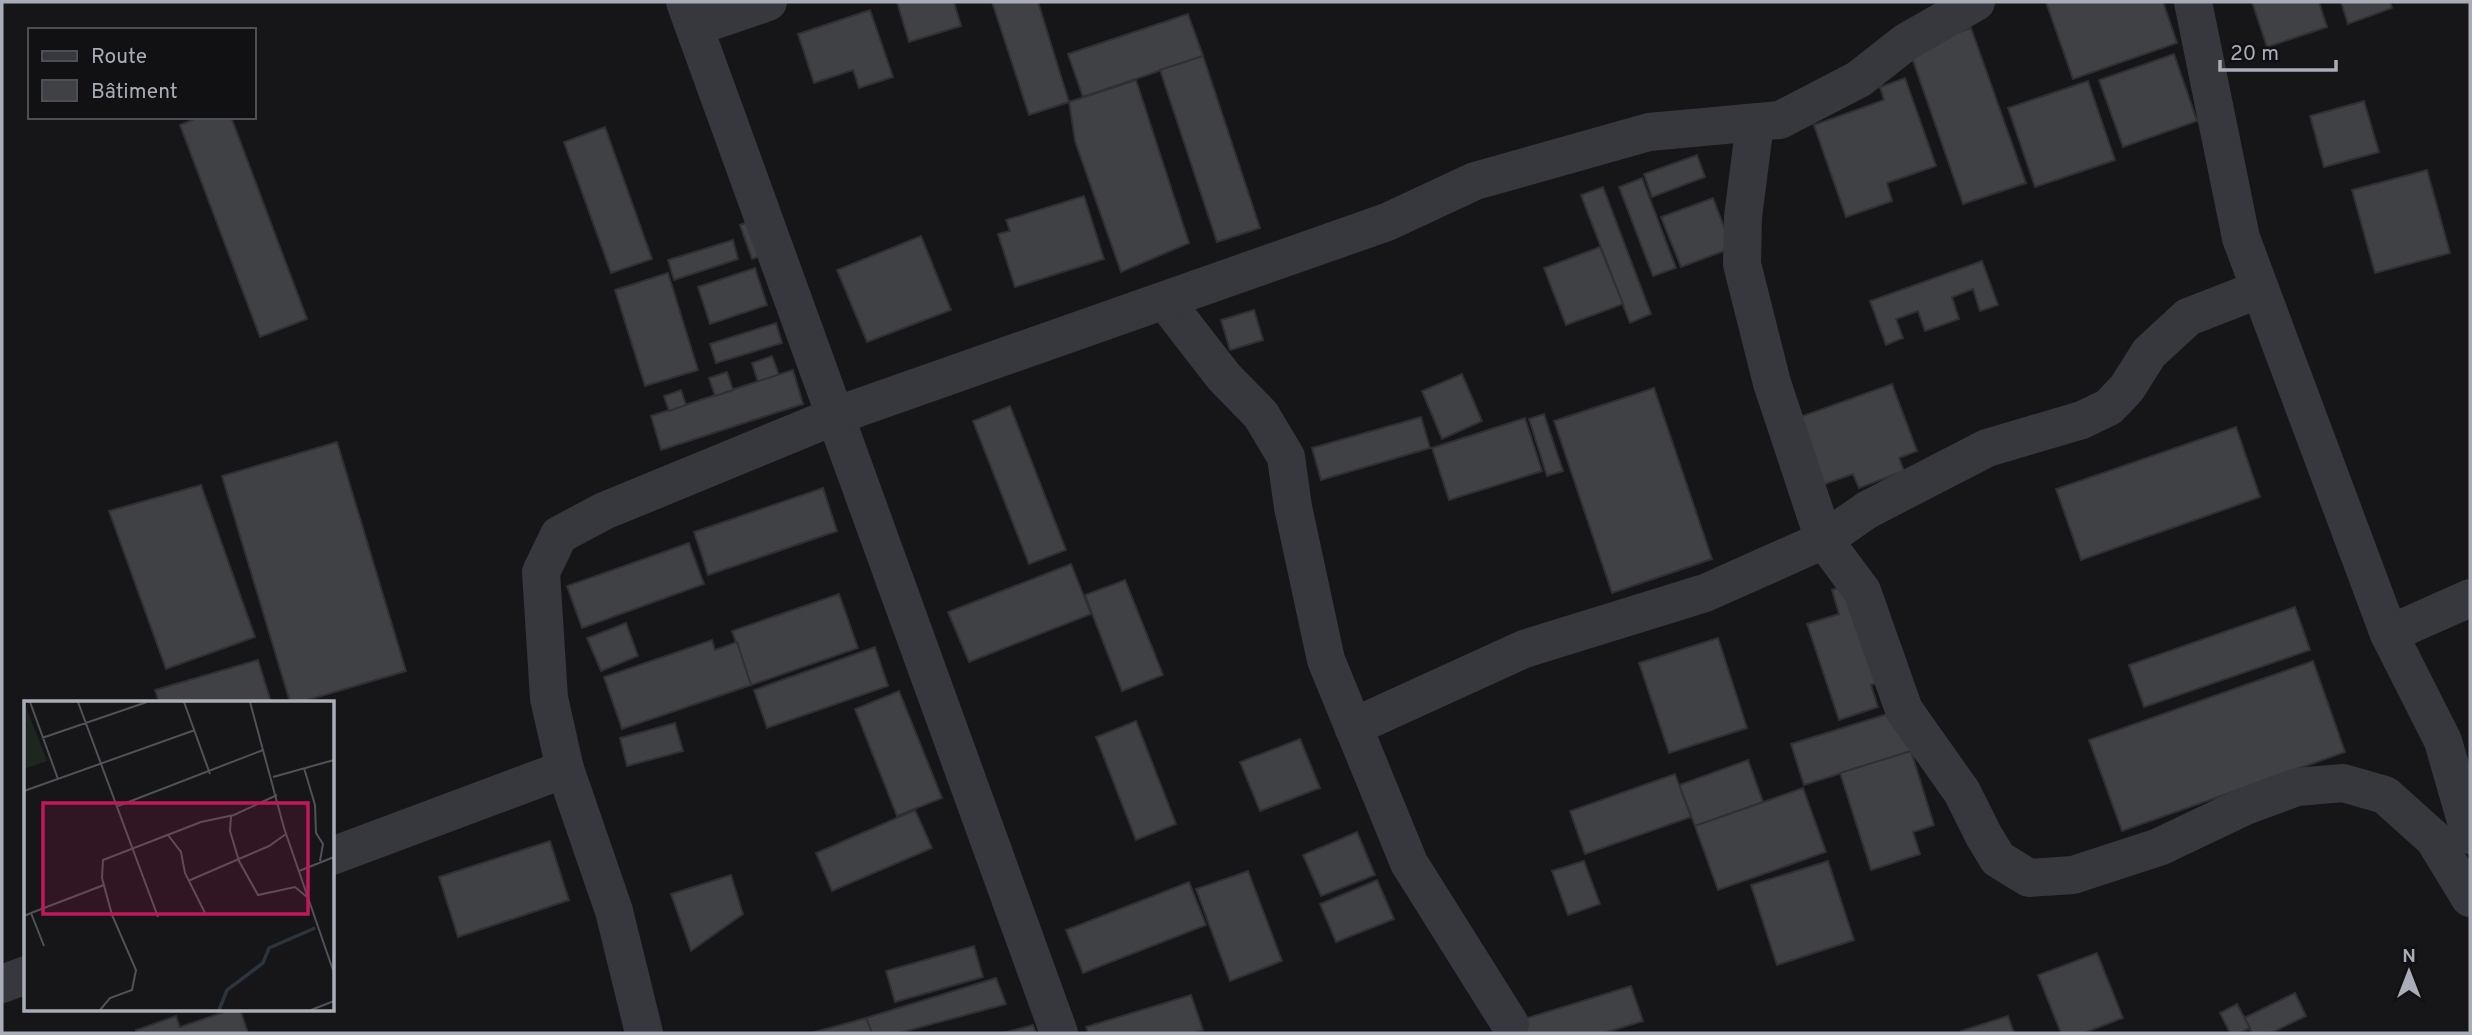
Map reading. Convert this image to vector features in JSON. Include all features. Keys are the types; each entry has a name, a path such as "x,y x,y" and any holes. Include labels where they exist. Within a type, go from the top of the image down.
{"street":[{"path":"768,2 690,14 1059,1033"},
{"path":"644,1033 614,911 565,769 549,698 541,572 559,535 604,512 835,416 1387,222 1475,181 1649,132 1780,120 1858,79 1906,42 1976,2"},
{"path":"2193,2 2241,238 2389,634 2443,741 2470,835"},
{"path":"1755,123 1743,216 1742,264 1772,383 1824,540 1862,591 1904,710 1962,792 1998,859 2029,878 2073,875 2159,847 2243,807 2297,787 2343,783 2385,796 2434,839 2470,898"},
{"path":"1353,727 1524,649 1705,593 1824,540 1867,510 1987,448 2082,420 2109,407 2127,388 2149,352 2188,317 2260,289"},
{"path":"1164,301 1224,377 1261,415 1286,457 1293,507 1326,660 1409,863 1510,1024"},
{"path":"2389,634 2470,598"},
{"path":"334,855 565,769"},
{"path":"2,984 24,976"}],"building":[{"path":"897,2 954,2 961,26 909,42"},
{"path":"992,2 1038,2 1069,102 1029,115"},
{"path":"2046,2 2163,2 2177,43 2073,79"},
{"path":"2252,2 2319,2 2327,27 2267,47"},
{"path":"2341,2 2390,2 2392,8 2348,24"},
{"path":"870,10 893,77 859,88 853,70 814,83 798,34"},
{"path":"1188,14 1203,56 1083,97 1068,54"},
{"path":"1971,28 2026,183 1963,204 1909,49"},
{"path":"2174,54 2197,121 2123,147 2099,80"},
{"path":"1203,56 1260,228 1217,242 1160,70"},
{"path":"1905,78 1936,166 1887,183 1892,201 1846,217 1814,125 1884,100 1880,87"},
{"path":"1136,80 1189,243 1121,272 1075,141 1069,102"},
{"path":"2088,81 2115,160 2035,187 2008,108"},
{"path":"2364,101 2379,152 2324,167 2310,116"},
{"path":"194,119 232,119 307,319 260,337 180,125"},
{"path":"605,127 652,259 611,273 564,142"},
{"path":"1697,155 1705,177 1652,197 1644,174"},
{"path":"2427,170 2450,253 2375,273 2352,190"},
{"path":"1642,178 1676,268 1653,276 1619,187"},
{"path":"1603,187 1651,314 1630,323 1581,195"},
{"path":"1084,196 1104,259 1015,287 998,234 1010,231 1006,220"},
{"path":"1713,198 1732,248 1681,267 1661,217"},
{"path":"752,221 764,255 752,259 740,225"},
{"path":"921,236 951,310 867,342 837,270"},
{"path":"733,240 738,259 674,280 668,260"},
{"path":"1600,247 1623,304 1566,325 1544,268"},
{"path":"1982,261 1998,305 1980,311 1973,289 1952,297 1959,319 1925,331 1918,311 1896,319 1903,338 1886,345 1870,301"},
{"path":"755,268 767,305 710,324 698,287"},
{"path":"668,273 698,370 645,386 615,290"},
{"path":"1254,310 1263,340 1230,350 1221,320"},
{"path":"776,323 782,343 716,363 710,344"},
{"path":"772,356 779,375 758,382 752,363"},
{"path":"793,370 803,404 661,450 651,416"},
{"path":"727,372 733,390 715,396 709,378"},
{"path":"1462,374 1482,421 1442,439 1422,391"},
{"path":"1892,384 1917,451 1899,458 1904,471 1859,488 1853,474 1822,485 1797,418"},
{"path":"1654,388 1712,559 1612,593 1554,421"},
{"path":"681,390 686,405 669,411 664,396"},
{"path":"1010,406 1066,550 1029,564 973,421"},
{"path":"1544,414 1563,471 1547,476 1529,419"},
{"path":"1421,417 1430,448 1321,480 1312,448"},
{"path":"1525,418 1542,471 1449,500 1432,448"},
{"path":"2236,427 2260,497 2081,560 2056,489"},
{"path":"337,442 406,671 304,701 290,701 222,476"},
{"path":"201,485 255,637 166,669 109,511"},
{"path":"823,488 837,531 708,575 694,532"},
{"path":"689,543 704,584 582,628 567,586"},
{"path":"1071,564 1091,614 969,662 948,612"},
{"path":"1125,580 1163,675 1122,691 1085,595"},
{"path":"1853,583 1886,680 1871,685 1878,707 1839,720 1807,624 1839,614 1832,590"},
{"path":"839,594 858,648 751,685 732,631"},
{"path":"2295,607 2310,650 2144,707 2129,665"},
{"path":"626,623 638,656 601,671 587,638"},
{"path":"1718,638 1747,728 1669,753 1639,663"},
{"path":"712,640 715,650 737,642 751,685 622,729 604,677"},
{"path":"875,647 888,686 767,728 754,690"},
{"path":"258,660 271,701 159,701 155,690"},
{"path":"2313,661 2345,752 2122,831 2089,740"},
{"path":"899,691 942,798 897,816 855,709"},
{"path":"1897,711 1911,751 1804,785 1791,744"},
{"path":"1136,721 1176,824 1136,840 1096,737"},
{"path":"675,723 683,751 627,766 620,738"},
{"path":"1300,739 1320,788 1260,811 1240,762"},
{"path":"1911,751 1934,825 1913,832 1920,854 1871,870 1840,773"},
{"path":"1748,760 1763,802 1695,826 1679,785"},
{"path":"1675,774 1691,817 1585,854 1570,811"},
{"path":"1803,788 1826,852 1718,890 1695,826"},
{"path":"915,810 932,848 832,891 816,853"},
{"path":"1357,832 1375,875 1321,896 1303,855"},
{"path":"550,841 569,900 458,937 439,877"},
{"path":"1584,861 1600,904 1568,915 1552,871"},
{"path":"1828,861 1854,940 1777,965 1751,885"},
{"path":"1248,871 1282,961 1230,981 1196,889"},
{"path":"731,875 743,914 691,951 671,894"},
{"path":"1377,880 1394,919 1336,942 1320,904"},
{"path":"1189,882 1206,925 1083,973 1066,930"},
{"path":"974,946 983,977 895,1002 886,971"},
{"path":"2097,953 2123,1018 2084,1033 2061,1033 2038,975"},
{"path":"996,978 1006,1004 899,1033 872,1033 866,1018"},
{"path":"1631,986 1643,1021 1604,1033 1525,1033 1521,1020"},
{"path":"2295,993 2306,1016 2271,1033 2252,1033 2244,1018"},
{"path":"1191,995 1203,1030 1193,1033 1088,1033 1086,1027"},
{"path":"2237,1004 2250,1028 2239,1033 2230,1033 2220,1013"},
{"path":"230,1010 240,1010 248,1033 137,1033 136,1030 176,1016 180,1027"},
{"path":"2008,1016 2014,1033 1961,1031"},
{"path":"866,1018 872,1033 811,1033"},
{"path":"1033,1025 1036,1033 1003,1033"}]}
